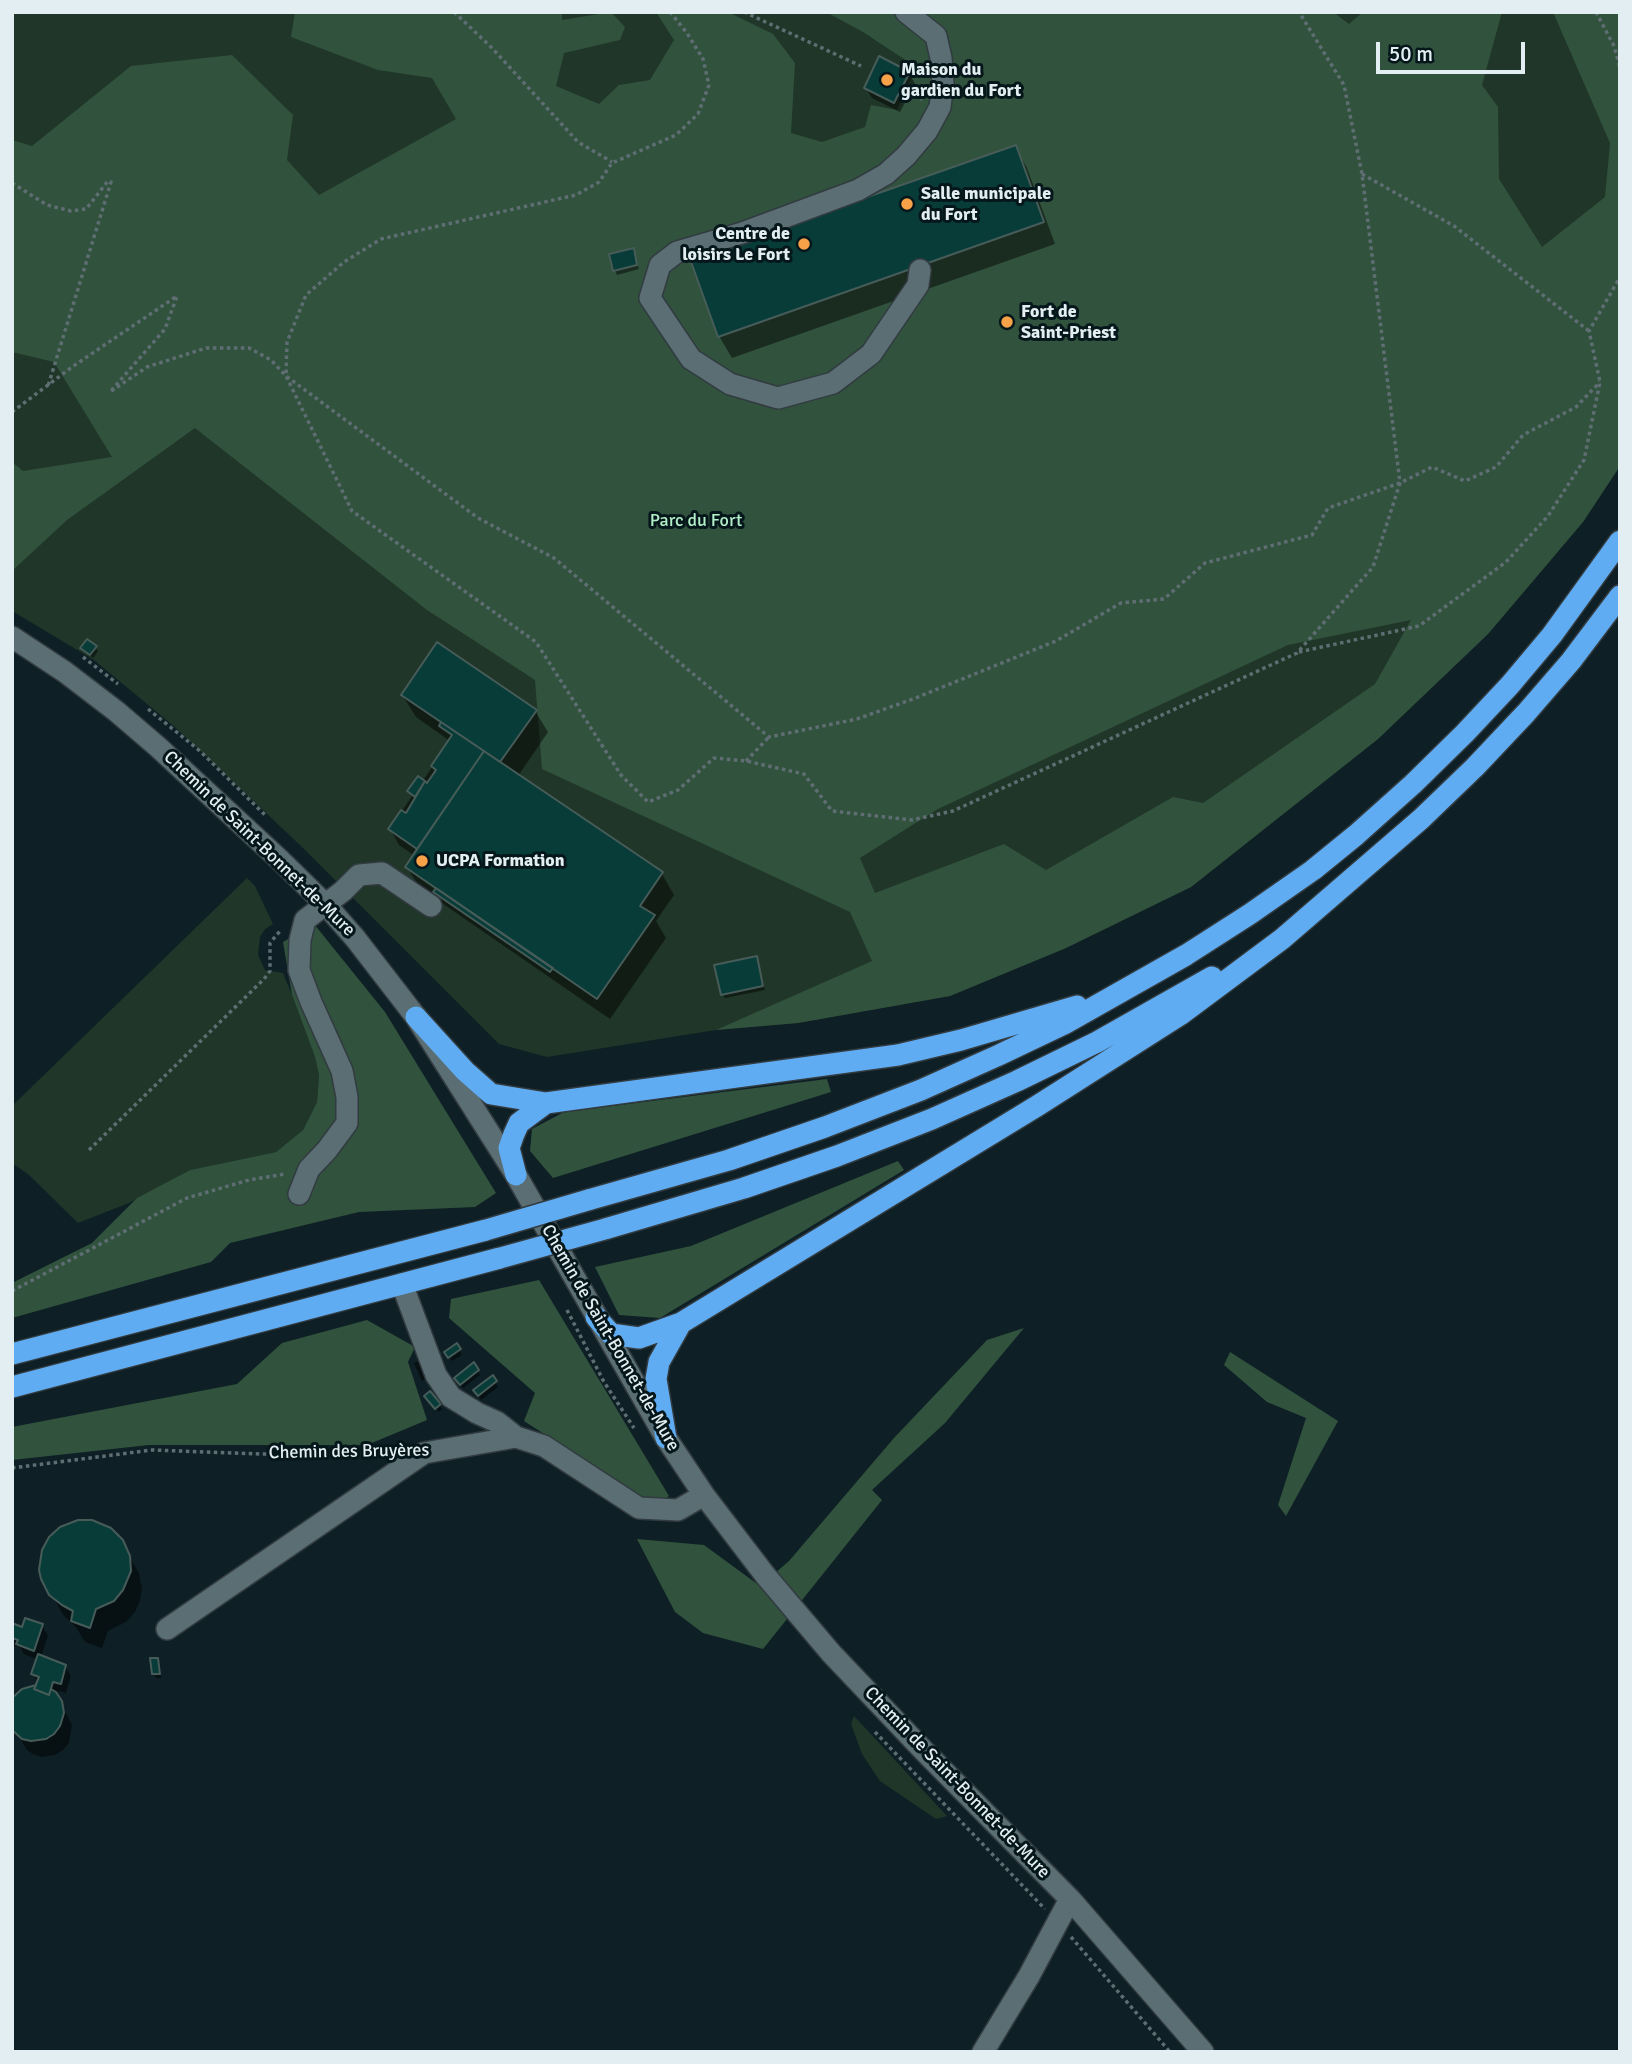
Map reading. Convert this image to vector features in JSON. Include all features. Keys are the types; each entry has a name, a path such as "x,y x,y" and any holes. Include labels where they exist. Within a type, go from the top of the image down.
{"highway":[{"path":"12,1354 486,1230 729,1160 825,1127 920,1090 999,1055 1122,992 1218,935 1312,870 1356,835 1413,784 1510,685 1552,635 1620,541"},
{"path":"596,1317 611,1334 639,1338 681,1323 1181,1015 1282,939 1421,819 1475,767 1571,661 1620,596"},
{"path":"12,1387 605,1229 744,1188 837,1156 932,1119 1097,1042 1211,978 1283,930 1362,870"},
{"path":"416,1017 465,1071 491,1094 546,1103 898,1055 974,1036 1122,992"},
{"path":"516,1175 509,1148 514,1134 519,1123 546,1103"},
{"path":"666,1438 656,1379 659,1362 681,1323"}],"street":[{"path":"905,12 936,36 943,84 940,107 927,131 906,156 886,174 858,190 742,233 677,252 660,265 650,298 691,359 730,384 778,398 833,383 871,354 918,285 920,270"},
{"name":"Chemin de Saint-Bonnet-de-Mure","path":"12,637 65,672 158,747 256,837 326,905 355,938 416,1017 516,1175 666,1438 704,1495 765,1575 831,1653 1070,1899 1203,2052"},
{"path":"299,1194 309,1169 347,1123 347,1097 342,1071 299,970 300,940 305,920 359,876 382,873 431,906"},
{"path":"402,1284 436,1375 451,1397 497,1422 516,1437 544,1446 639,1508 678,1510 704,1495"},
{"name":"Chemin des Bruyères","path":"424,1453 516,1437"},
{"path":"167,1629 424,1453"},
{"path":"983,2052 1029,1976 1070,1899"}],"path":[{"path":"454,12 492,48 578,142 612,163"},
{"path":"670,12 687,33 702,59 709,85 698,114 676,135 612,163 599,182 576,195 381,239 344,262 306,295 287,342 286,376 352,511 536,642 621,775 648,802 678,790 714,758 746,761 804,775 832,811 912,820 953,811 1297,653 1419,626 1506,562 1548,516 1584,460 1600,382 1589,331 1454,226 1362,174"},
{"path":"744,12 861,66"},
{"path":"1297,653 1373,567 1400,483 1362,174 1345,85 1299,12"},
{"path":"1596,12 1614,46 1620,68"},
{"path":"12,183 47,205 71,211 86,209 108,181 111,182 47,388"},
{"path":"1589,331 1620,277"},
{"path":"12,412 177,296 165,329 110,392 147,367 206,348 249,348 271,360 286,376 478,519 554,558 769,737"},
{"path":"746,761 769,737 858,719 1056,641 1121,603 1164,599 1205,563 1312,536 1328,508 1400,483 1432,467 1465,481 1496,467 1523,436 1576,407 1600,382"},
{"path":"89,1150 264,979 270,971 271,943 279,932 305,920"},
{"path":"12,1291 187,1198 249,1180 309,1169"},
{"name":"Chemin des Bruyères","path":"12,1468 152,1450 260,1454 424,1453"},
{"path":"1058,1922 1170,2052"}],"green space":[{"name":"Parc du Fort","path":"12,12 1620,12 1620,466 1583,522 1488,634 1378,739 1191,887 1066,948 950,996 798,1023 716,1030 547,1057 499,1044 302,847 176,728 94,660 12,611"},
{"name":"Parc du Fort","path":"295,12 562,12 562,20 611,12 625,27 620,40 564,53 556,86 599,104 619,85 650,80 674,40 656,12 728,12 773,34 795,63 791,133 822,142 865,127 871,105 897,110 916,67 863,32 826,12 1333,12 1349,24 1363,12 1502,12 1482,85 1498,107 1499,179 1542,247 1605,197 1610,143 1553,12 1620,12 1620,466 1583,522 1488,634 1378,739 1191,887 1066,948 950,996 798,1023 716,1030 872,961 850,912 542,769 535,680 427,610 195,428 67,520 12,571 12,462 23,471 112,457 54,362 12,352 12,140 32,146 131,66 232,55 293,115 287,160 319,195 456,119 432,78 378,70 291,37","holes":["1411,620 1375,684 1203,803 1173,797 1046,870 1004,844 875,893 860,858 938,809 1288,645"]},
{"path":"247,878 255,886 273,924 265,929 260,937 258,955 265,970 283,973 292,995 315,1057 319,1075 317,1102 303,1130 276,1152 190,1170 129,1203 78,1223 29,1175 12,1163 12,1106"},
{"path":"314,924 385,1012 496,1193 475,1207 359,1212 230,1243 211,1262 12,1318 12,1283 92,1243 137,1198 190,1170 276,1152 303,1130 317,1102 319,1075 292,995 283,942"},
{"path":"827,1079 831,1092 553,1178 530,1151 532,1129 564,1112"},
{"path":"898,1161 904,1170 660,1318 619,1315 595,1267 691,1246"},
{"path":"539,1280 669,1496 656,1506 524,1421 535,1393 449,1318 451,1299"},
{"path":"367,1320 415,1347 408,1362 427,1420 367,1445 149,1445 12,1460 12,1427 237,1384 282,1343"},
{"path":"1024,1328 945,1423 872,1490 882,1500 763,1649 703,1633 675,1612 637,1539 704,1545 760,1586 789,1561 894,1438 987,1340"},
{"path":"1230,1352 1338,1421 1286,1516 1278,1505 1306,1418 1267,1402 1224,1365"},
{"path":"854,1716 947,1816 936,1819 880,1781 862,1754 851,1724"}],"building":[{"name":"Maison du gardien du Fort","path":"879,56 910,72 894,103 864,88"},
{"path":"1016,145 1044,222 718,337 690,259"},
{"path":"634,248 637,265 613,271 609,254"},
{"path":"87,639 97,646 90,655 80,648"},
{"path":"437,642 537,710 500,762 401,695"},
{"path":"441,722 484,751 417,849 388,829 401,810 406,813 425,781 427,783 436,770 431,766 452,735 439,726"},
{"path":"484,751 663,872 640,906 655,915 597,999 405,867"},
{"path":"418,776 425,781 415,797 407,791"},
{"path":"436,888 553,968 550,972 433,892"},
{"path":"757,956 763,986 721,995 714,965"},
{"path":"457,1343 461,1349 448,1358 444,1352"},
{"path":"474,1362 479,1370 460,1385 454,1378"},
{"path":"493,1375 497,1381 478,1396 473,1390"},
{"path":"430,1391 441,1404 435,1409 424,1396"},
{"path":"78,1520 92,1520 111,1528 123,1540 130,1556 131,1571 123,1590 114,1601 96,1609 90,1628 71,1621 73,1611 49,1595 39,1570 42,1550 49,1537 60,1527"},
{"path":"25,1618 43,1624 34,1651 16,1644 18,1640 12,1638 12,1623 22,1627"},
{"path":"38,1654 66,1665 61,1684 53,1682 49,1695 34,1689 39,1677 31,1674"},
{"path":"150,1658 158,1658 160,1674 152,1674"},
{"path":"36,1685 34,1689 49,1695 51,1689 56,1692 62,1701 64,1713 54,1734 46,1739 31,1741 22,1739 12,1730 12,1698 22,1689"}],"place":[{"name":"Maison du gardien du Fort","path":"887,80"},
{"name":"Salle municipale du Fort","path":"907,204"},
{"name":"Centre de loisirs Le Fort","path":"804,244"},
{"name":"Fort de Saint-Priest","path":"1007,322"},
{"name":"UCPA Formation","path":"422,861"}]}
